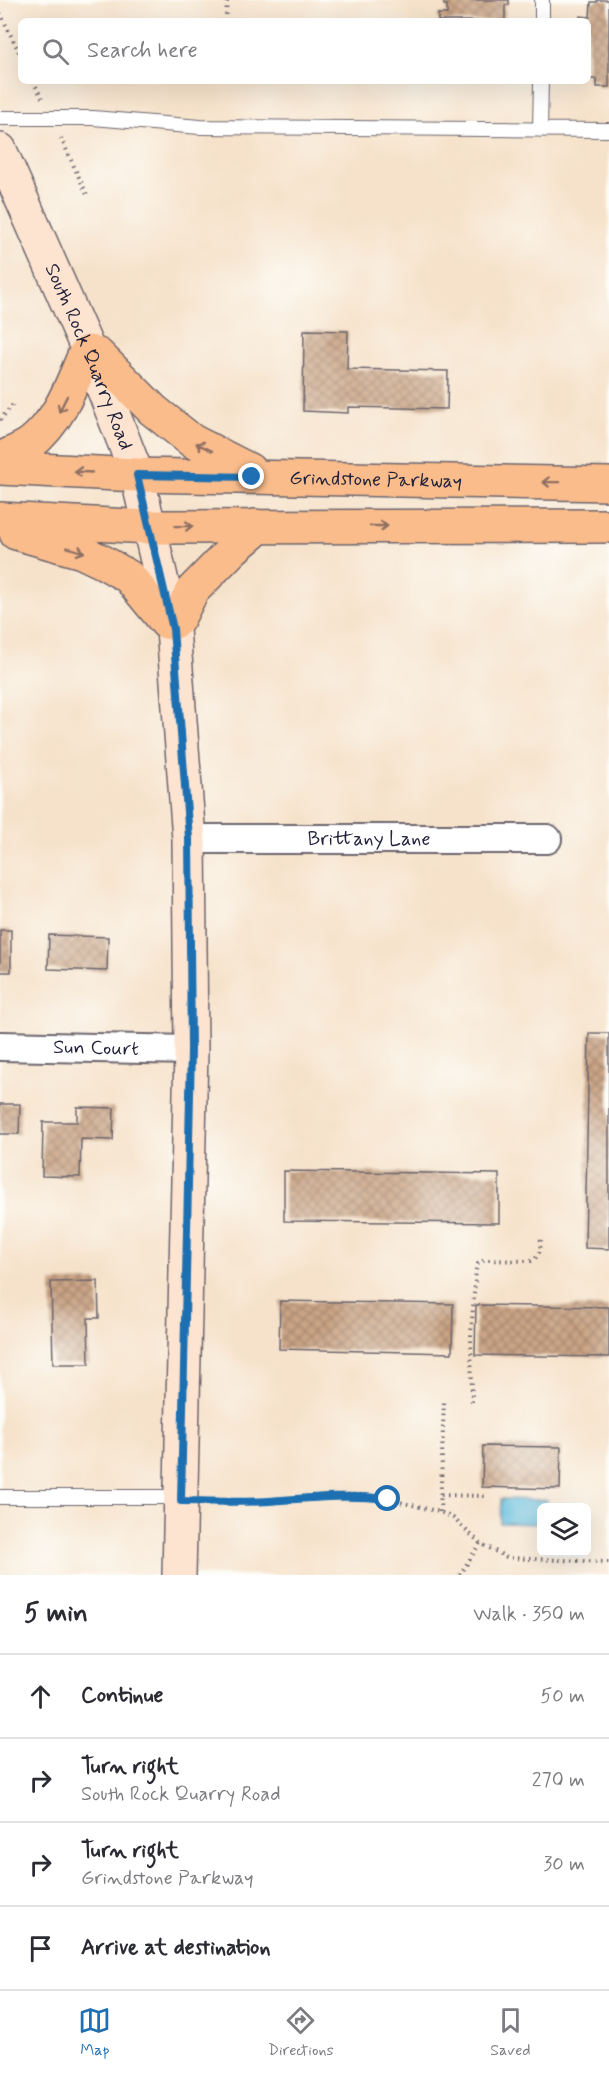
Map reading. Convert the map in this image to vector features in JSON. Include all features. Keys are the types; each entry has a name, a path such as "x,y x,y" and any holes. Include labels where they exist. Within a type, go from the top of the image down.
{"main road":[{"path":"0,459 29,445 52,423 62,408 84,356 89,352 98,355 153,410 192,441 249,470 252,477"},
{"name":"Grindstone Parkway","path":"0,468 137,475 609,484"},
{"path":"0,519 149,527 609,526"},
{"path":"0,527 82,552 103,562 129,577 166,622 172,623 178,619 192,591 252,533 255,526"}],"street":[{"name":"South Rock Quarry Road","path":"0,150 89,352 137,475 172,623 189,838 191,1050 179,1575"},
{"name":"Brittany Lane","path":"189,838 547,838"},
{"name":"Sun Court","path":"0,1046 191,1050"}],"lane":[{"path":"542,0 542,18"},
{"path":"540,130 541,84"},
{"path":"0,118 93,118 200,127 609,130"},
{"path":"0,1497 181,1499"}],"path":[{"path":"226,0 226,18"},
{"path":"0,13 18,50"},
{"path":"0,420 15,402"},
{"path":"472,1402 471,1333 478,1264 484,1260 531,1261 539,1253 541,1238"},
{"path":"440,1512 444,1401"},
{"path":"181,1499 268,1501 315,1496 357,1495 388,1499 440,1512 453,1518 480,1543 508,1558 609,1562"},
{"path":"441,1495 486,1496"},
{"path":"460,1575 480,1543"}],"water":[{"path":"501,1499 547,1500 547,1503 537,1503 537,1524 500,1523"}],"building":[{"path":"444,0 509,0 509,5 505,5 505,18 438,18 438,14 447,14 447,5 444,5"},
{"path":"597,0 609,0 609,87 597,87 597,79 591,79 591,18 580,18 580,16 590,17 591,2 597,2"},
{"path":"304,330 348,331 347,369 448,371 447,409 348,407 348,413 303,411"},
{"path":"0,930 11,930 11,972 0,972"},
{"path":"49,935 108,937 107,971 48,969"},
{"path":"589,1033 609,1033 609,1249 585,1248"},
{"path":"0,1104 20,1104 19,1134 0,1134"},
{"path":"77,1107 114,1108 113,1140 81,1139 80,1177 42,1176 43,1122 77,1122"},
{"path":"284,1171 499,1174 499,1223 284,1221"},
{"path":"98,1281 99,1318 88,1318 89,1364 53,1364 51,1282"},
{"path":"280,1301 453,1304 452,1353 279,1349"},
{"path":"476,1305 609,1307 609,1357 475,1355"},
{"path":"483,1446 561,1447 560,1489 482,1487"}],"route":[{"path":"252,477 137,475 173,629 189,838 191,1050 181,1501 268,1501 315,1496 357,1495 388,1499"}]}
